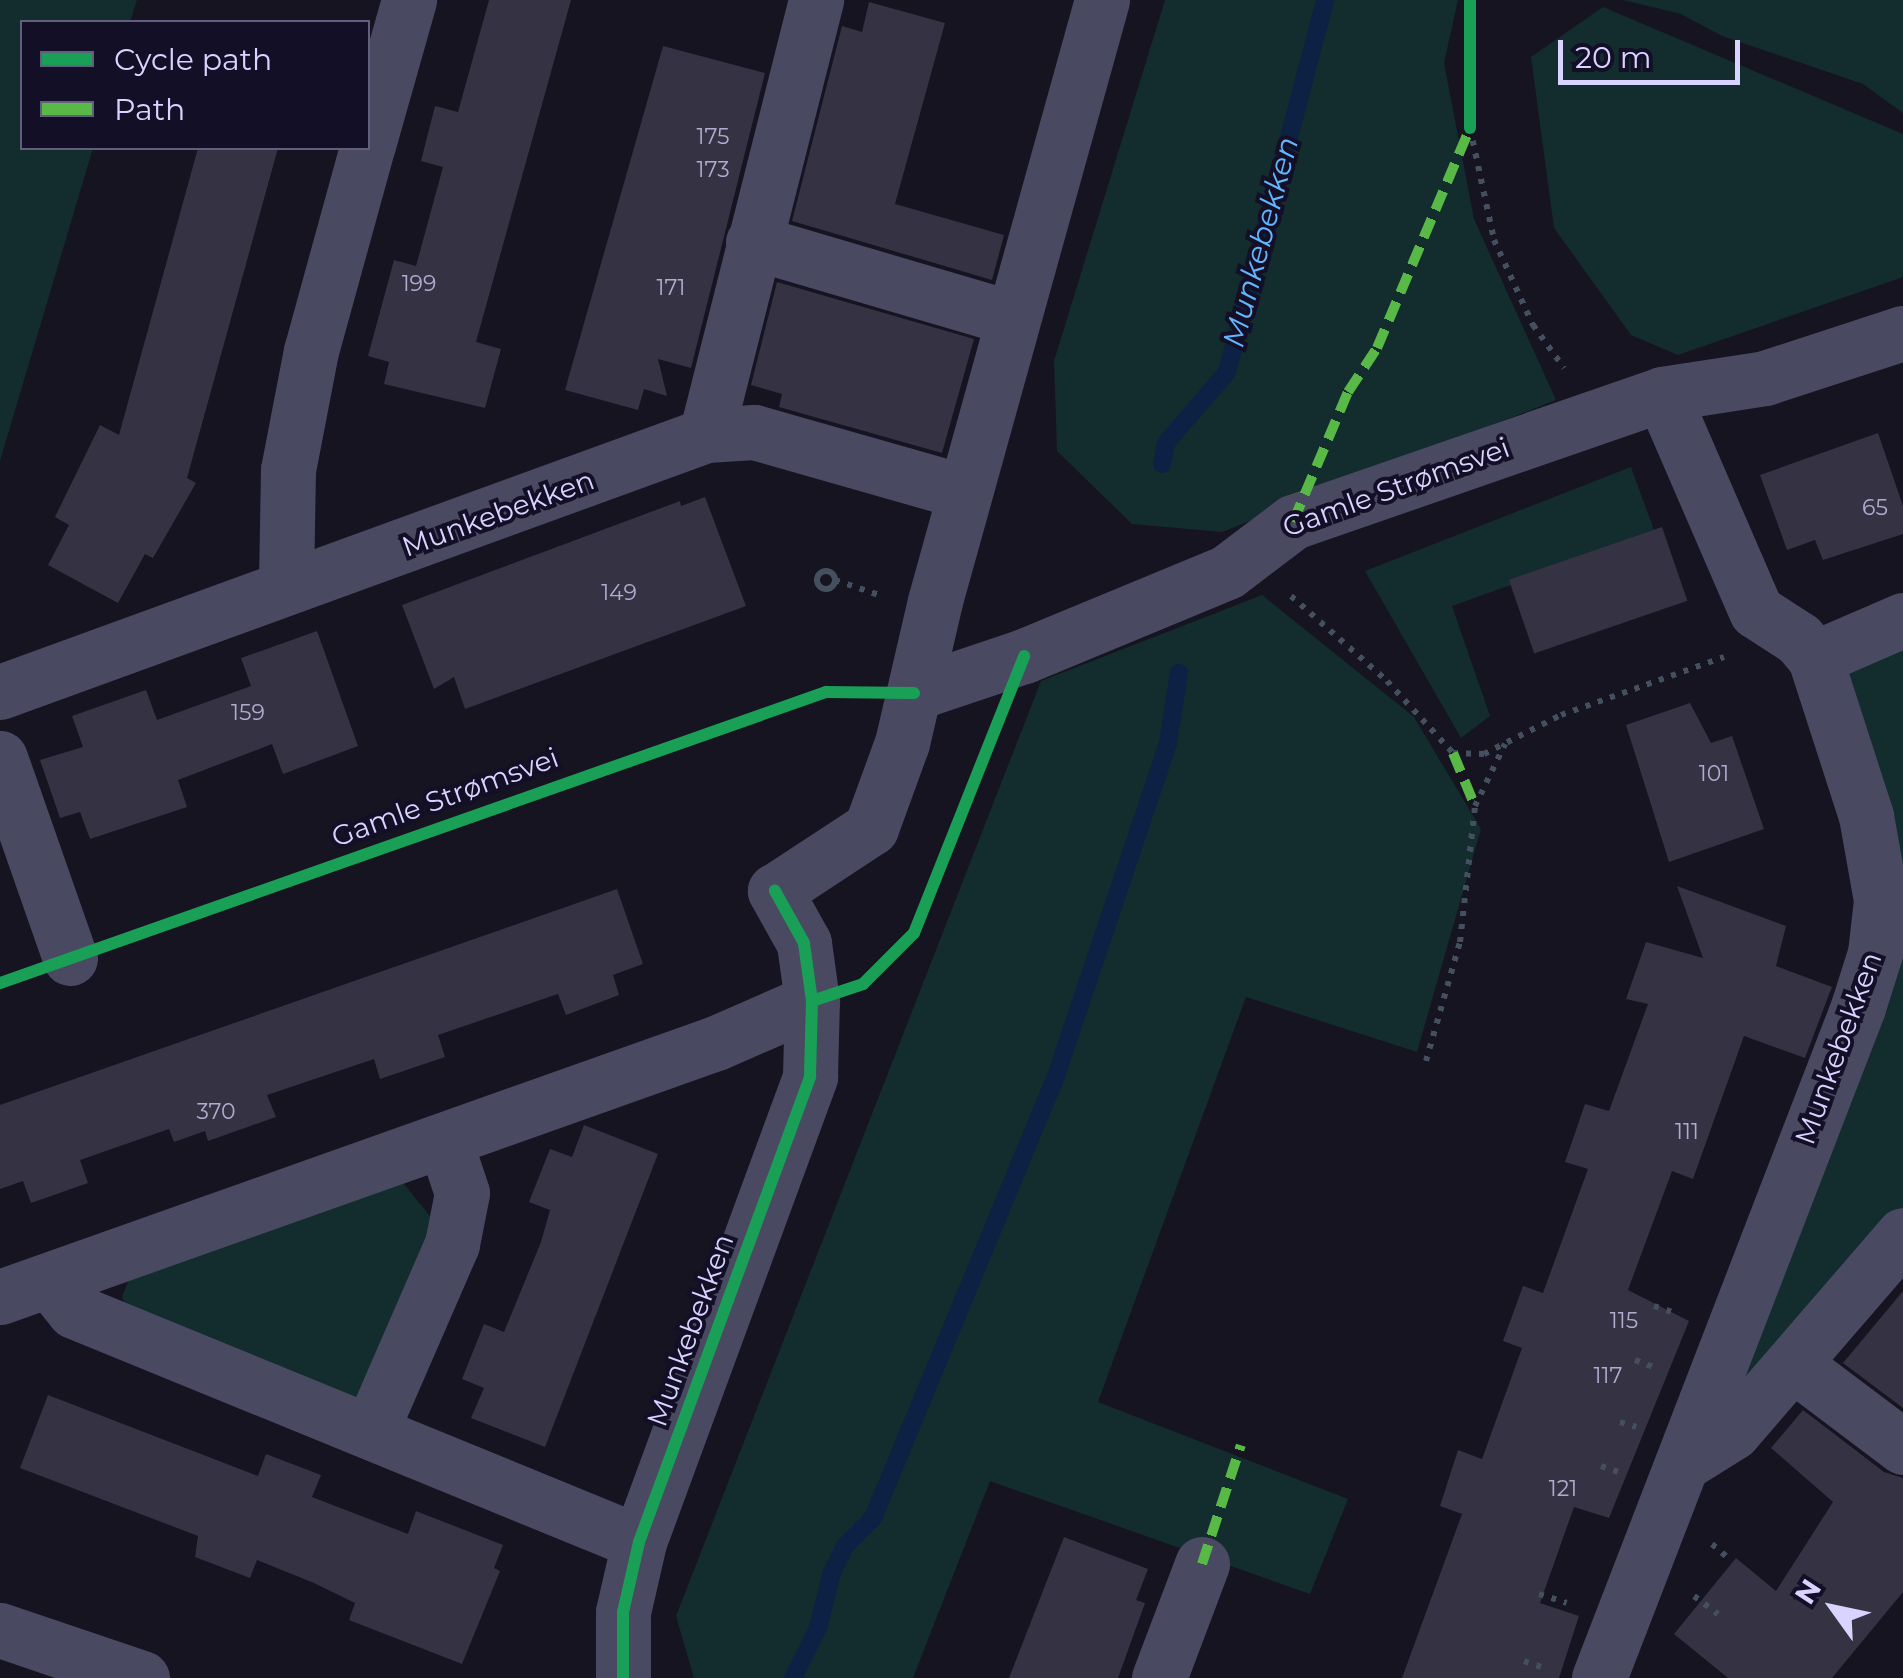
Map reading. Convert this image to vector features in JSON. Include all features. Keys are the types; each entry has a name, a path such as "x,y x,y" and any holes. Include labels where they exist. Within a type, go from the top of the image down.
{"street":[{"path":"370,136 410,0"},
{"path":"706,435 816,0"},
{"name":"Munkebekken","path":"622,1678 623,1612 639,1542 810,1076 812,1001 804,943 775,891 871,828 914,694 1012,318 1102,0"},
{"path":"286,583 288,470 310,351 366,150"},
{"path":"753,242 1012,318"},
{"name":"Gamle Strømsvei","path":"914,694 1024,656 1227,572 1293,522 1597,414 1662,394 1765,378 1903,333"},
{"path":"1662,394 1756,611 1803,646 1903,620"},
{"name":"Munkebekken","path":"0,692 286,583 388,552 706,435 754,432 965,492"},
{"name":"Munkebekken","path":"1599,1678 1875,954 1881,900 1875,858 1803,646"},
{"path":"0,758 70,958"},
{"path":"24,1289 445,1142 812,1001"},
{"path":"372,1428 452,1244 462,1193 445,1142"},
{"path":"1682,1464 1732,1432 1896,1258"},
{"path":"24,1289 372,1428 639,1542"},
{"path":"1792,1364 1903,1447"},
{"path":"1160,1678 1202,1564"},
{"path":"0,1630 142,1678"}],"path":[{"path":"1468,108 1494,240 1533,325 1597,414"},
{"path":"1246,556 1387,680 1444,748 1484,754 1561,714 1803,646"},
{"path":"1426,1061 1460,942 1476,806 1506,743"}],"green space":[{"path":"0,0 137,0 131,20 20,20 20,150 92,150 0,461"},
{"path":"1165,0 1458,0 1444,63 1474,219 1556,400 1222,532 1132,524 1057,451 1054,361"},
{"path":"1623,0 1903,0 1903,113 1863,84 1722,36 1681,14"},
{"path":"1603,7 1903,134 1903,277 1678,355 1631,335 1554,228 1531,57"},
{"path":"1631,467 1655,533 1452,606 1490,716 1461,738 1365,571"},
{"path":"1262,595 1414,717 1481,829 1417,1052 1246,997 1098,1402 1348,1499 1310,1594 990,1481 913,1678 694,1678 676,1616 1041,681"},
{"path":"1903,647 1903,1215 1741,1403 1738,1365 1896,950 1829,672"},
{"path":"387,1180 404,1184 433,1220 365,1403 128,1311 122,1297 132,1271"}],"building":[{"path":"489,0 571,0 476,342 501,349 485,408 384,384 389,362 368,356 394,260 416,266 443,167 421,161 435,106 458,112"},
{"path":"869,2 945,23 895,204 1004,235 992,280 792,221 842,26 862,32"},
{"path":"663,46 765,73 691,368 658,359 667,396 644,389 638,410 565,390"},
{"path":"197,150 277,150 187,478 196,483 153,558 145,554 118,603 48,565 69,525 55,517 100,425 119,435"},
{"path":"777,282 974,339 942,453 779,407 782,394 751,385"},
{"path":"1878,433 1903,506 1903,534 1823,560 1815,540 1787,550 1760,475"},
{"path":"705,497 746,606 465,709 454,677 434,689 402,605 680,501 681,506"},
{"path":"1662,527 1687,601 1534,653 1509,580"},
{"path":"317,631 358,746 283,774 272,744 178,780 187,807 90,839 80,812 60,818 40,760 83,747 72,716 146,690 157,720 251,686 241,658"},
{"path":"1690,703 1711,743 1732,736 1764,829 1669,862 1626,725"},
{"path":"1677,886 1786,926 1776,966 1832,987 1805,1058 1744,1036 1693,1179 1672,1171 1628,1290 1689,1321 1609,1518 1574,1507 1540,1603 1579,1616 1559,1678 1402,1678 1462,1514 1440,1506 1458,1450 1482,1459 1522,1348 1503,1341 1523,1286 1543,1293 1588,1169 1565,1162 1585,1104 1609,1111 1648,1004 1626,999 1646,942 1703,958"},
{"path":"617,889 643,964 613,975 619,995 566,1015 558,994 438,1035 445,1057 380,1079 374,1059 267,1095 276,1117 208,1141 205,1131 174,1142 169,1129 80,1160 88,1183 31,1203 23,1181 0,1189 0,1105"},
{"path":"584,1125 658,1154 545,1447 471,1418 484,1388 462,1379 484,1324 504,1332 541,1242 550,1210 529,1202 550,1149 572,1157"},
{"path":"1903,1291 1903,1408 1843,1363"},
{"path":"48,1395 258,1476 266,1454 321,1475 312,1497 408,1534 416,1511 503,1545 494,1568 500,1571 462,1664 349,1620 355,1603 314,1583 257,1560 250,1578 195,1557 198,1536 20,1468"},
{"path":"1803,1410 1884,1472 1903,1478 1903,1592 1832,1678 1728,1678 1674,1634 1736,1558 1776,1591 1833,1502 1771,1448"},
{"path":"1064,1537 1148,1569 1136,1600 1145,1603 1118,1678 1009,1678"}],"waterway":[{"name":"Munkebekken","path":"1162,464 1166,443 1227,372 1325,0"},
{"name":"Munkebekken","path":"793,1678 818,1628 832,1572 845,1546 873,1518 1055,1079 1168,743 1179,673"}],"marked path":[{"path":"1293,522 1348,392 1377,348 1470,128"},
{"path":"1453,753 1475,806"},
{"path":"1202,1564 1241,1445"}],"cycle path":[{"path":"1470,0 1470,128"},
{"path":"812,1001 863,984 914,933 1024,656"},
{"path":"0,983 826,692 914,693"},
{"path":"623,1678 623,1612 639,1542 810,1076 812,1001 804,943 775,891"}]}
